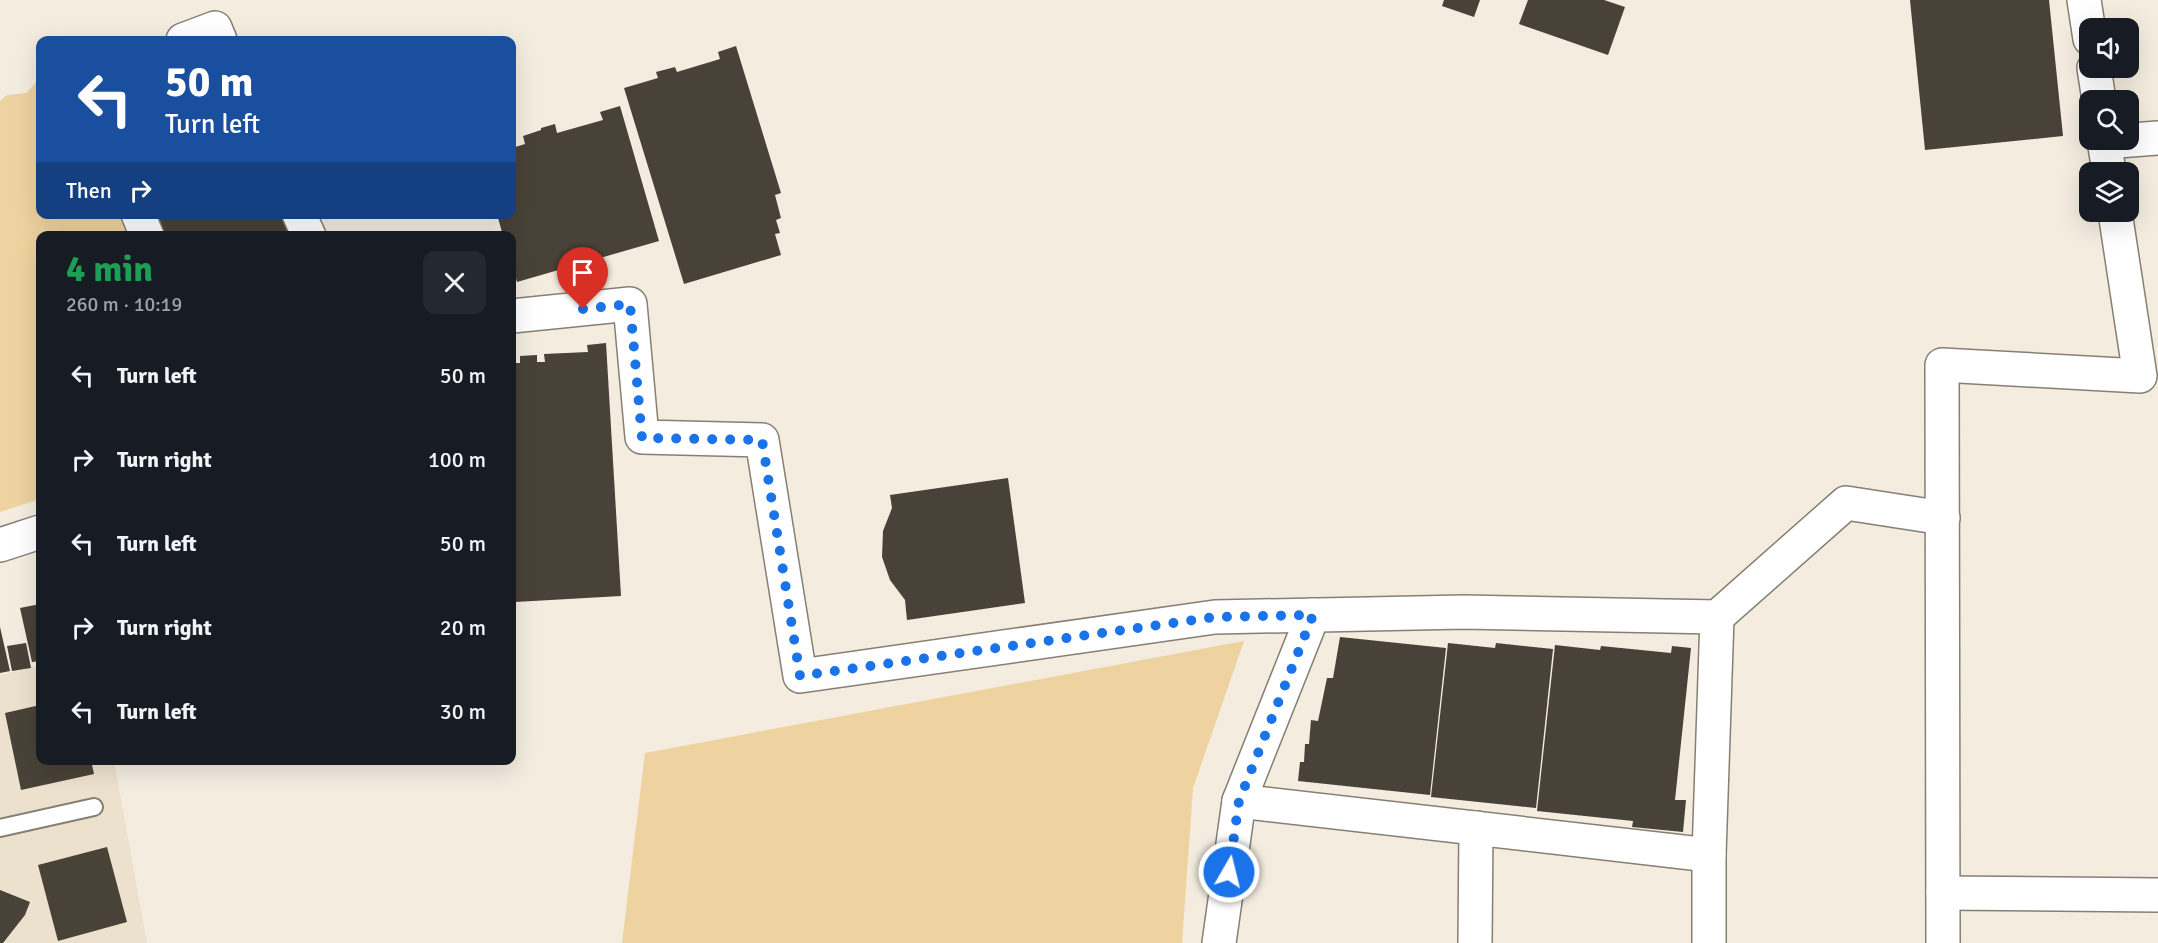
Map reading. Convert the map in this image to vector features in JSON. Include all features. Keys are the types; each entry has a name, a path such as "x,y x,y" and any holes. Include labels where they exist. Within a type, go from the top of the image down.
{"street":[{"path":"2084,0 2087,18"},
{"path":"194,36 215,28 218,36"},
{"path":"2106,151 2158,138"},
{"path":"1943,943 1942,364 2140,376 2117,222"},
{"path":"516,316 630,304 642,438 762,440 800,676 1215,617 1464,612 1718,617 1846,503 1943,518"},
{"path":"0,545 36,533"},
{"path":"1219,943 1239,801 1313,615"},
{"path":"1709,943 1709,855 1718,617"},
{"path":"1239,801 1709,855"},
{"path":"1475,943 1476,828"},
{"path":"1943,893 2158,894"}],"lane":[{"path":"0,828 94,807"}],"shaded area":[{"path":"36,82 36,219 127,219 132,231 36,231 36,500 0,512 0,101 7,95 27,93"},
{"path":"1244,641 1193,788 1182,943 622,943 645,753"},
{"path":"36,667 36,765 115,765 147,943 0,943 0,675"}],"building":[{"path":"1444,0 1480,0 1474,17 1442,6"},
{"path":"1528,0 1604,0 1625,7 1608,55 1519,24"},
{"path":"1910,0 2049,0 2063,136 1925,150"},
{"path":"736,46 781,193 775,195 781,218 776,220 780,233 775,234 781,255 684,284 624,88 658,78 656,72 675,67 677,72 720,59 718,52"},
{"path":"620,106 659,241 517,282 516,231 502,231 498,219 516,219 516,147 525,144 523,136 541,130 541,128 555,124 557,133 603,120 600,112"},
{"path":"157,219 287,219 292,231 163,231"},
{"path":"606,343 621,596 516,602 516,363 520,363 520,356 537,355 537,362 545,362 544,354 588,352 587,345"},
{"path":"1008,478 1025,603 907,620 905,600 890,580 882,557 883,531 892,508 890,495"},
{"path":"36,605 36,662 32,662 20,608"},
{"path":"0,627 10,671 0,673"},
{"path":"1340,637 1446,648 1430,795 1298,781 1300,762 1304,762 1305,744 1309,744 1311,720 1318,721 1327,678 1333,678"},
{"path":"26,643 31,668 12,671 7,646"},
{"path":"1448,643 1495,648 1496,643 1553,649 1536,808 1431,797"},
{"path":"1555,645 1600,650 1601,646 1671,653 1672,646 1691,648 1675,800 1686,800 1683,832 1632,827 1633,821 1537,811"},
{"path":"36,706 36,765 92,765 94,774 21,790 5,713"},
{"path":"107,847 127,922 58,941 38,865"},
{"path":"0,890 30,902 25,915 3,943 0,943"}],"route":[{"path":"583,309 630,304 642,438 762,440 800,676 1215,617 1313,615 1239,801 1229,872"}]}
